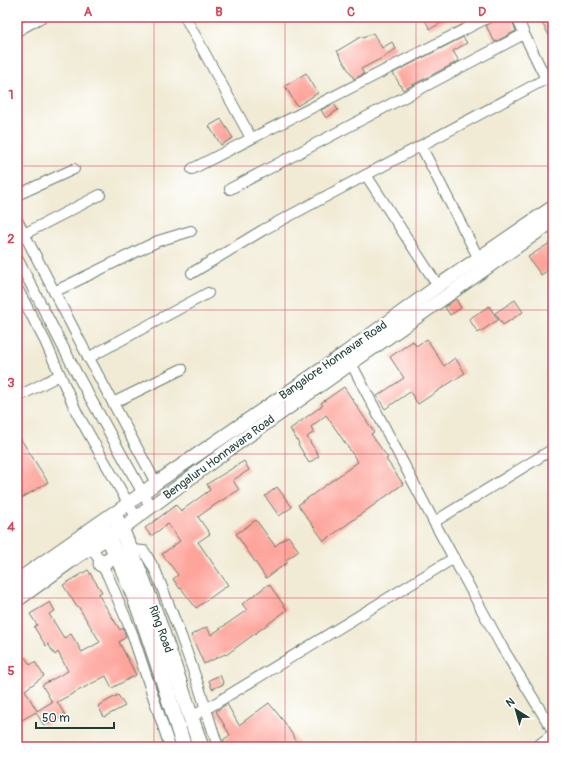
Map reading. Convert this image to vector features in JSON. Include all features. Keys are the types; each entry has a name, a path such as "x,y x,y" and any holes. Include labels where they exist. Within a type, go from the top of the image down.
{"highway":[{"name":"Ring Road","path":"114,514 121,529 124,552 133,593 154,675 184,747"},
{"path":"17,599 92,547 114,514"},
{"path":"17,582 104,530 121,529"},
{"name":"Ring Road","path":"104,530 124,552 166,640 201,747"},
{"path":"101,564 124,552"}],"main road":[{"name":"Bangalore Honnavar Road","path":"114,514 143,492 344,354 438,286 553,207"},
{"name":"Bengaluru Honnavara Road","path":"121,529 150,506 553,221"}],"street":[{"path":"17,31 42,17"},
{"path":"185,17 251,138"},
{"path":"192,169 488,17"},
{"path":"192,273 263,230 549,77 524,34 517,17"},
{"path":"230,189 524,34"},
{"path":"421,146 479,259"},
{"path":"17,196 74,169"},
{"path":"366,175 438,286"},
{"path":"24,234 100,195"},
{"path":"17,220 88,358 156,483"},
{"path":"54,292 158,241 191,231"},
{"path":"17,258 77,374 150,506"},
{"path":"17,288 21,306 45,341 77,413 136,517"},
{"path":"88,358 208,293"},
{"path":"351,363 434,522 502,647 553,731"},
{"path":"113,403 182,369"},
{"path":"17,397 60,375"},
{"path":"434,522 553,449"},
{"path":"92,547 108,576 132,633 154,675 170,747"},
{"path":"124,552 144,551 156,572 181,636 218,747"},
{"path":"191,717 454,558"},
{"path":"536,747 553,734"}],"building":[{"path":"423,17 452,17 430,29"},
{"path":"495,17 511,17 516,31 495,42 486,26 494,21"},
{"path":"524,17 553,17 553,42 539,18 527,24"},
{"path":"373,33 382,48 392,42 396,49 361,69 364,74 354,79 337,51 362,36 363,38"},
{"path":"463,37 467,43 453,51 459,61 403,90 393,73"},
{"path":"306,73 318,93 297,106 285,86"},
{"path":"334,104 338,110 326,118 321,110"},
{"path":"221,119 233,138 221,145 209,126"},
{"path":"553,241 553,267 541,275 528,257"},
{"path":"456,299 461,308 450,315 445,307"},
{"path":"515,300 523,312 503,325 495,313"},
{"path":"489,306 498,320 478,333 469,319"},
{"path":"427,339 444,366 455,358 465,373 418,404 410,392 385,409 377,396 404,378 390,357 413,341 416,346"},
{"path":"344,387 374,432 371,434 388,458 386,459 403,484 324,541 298,505 358,462 326,415 311,427 314,432 307,437 319,456 309,463 290,429 323,405 321,403"},
{"path":"17,433 48,482 17,501"},
{"path":"244,461 249,470 233,480 239,490 198,517 210,534 198,542 228,585 196,608 173,579 178,575 162,554 180,541 168,524 151,536 145,528 176,505 181,511 210,490 207,484"},
{"path":"277,487 292,507 279,516 265,496"},
{"path":"256,520 275,546 288,536 299,551 286,560 288,562 266,578 236,534"},
{"path":"88,570 102,592 98,594 120,630 123,628 126,637 119,642 136,675 112,688 106,676 57,702 65,715 44,726 36,712 22,720 17,712 17,662 25,657 30,665 35,662 44,676 25,690 37,711 52,702 42,685 68,671 58,652 55,655 48,644 46,646 34,627 37,625 30,614 50,602 55,611 49,614 64,638 71,634 82,652 100,642 63,585"},
{"path":"269,584 287,610 226,655 225,654 204,664 191,635 207,627 211,635 247,610 242,604"},
{"path":"220,675 224,684 212,689 209,680"},
{"path":"118,695 125,706 104,717 98,706"},
{"path":"269,703 285,723 300,747 279,747 276,743 270,747 226,747 223,740 230,735 216,711 227,704 239,725"}]}
